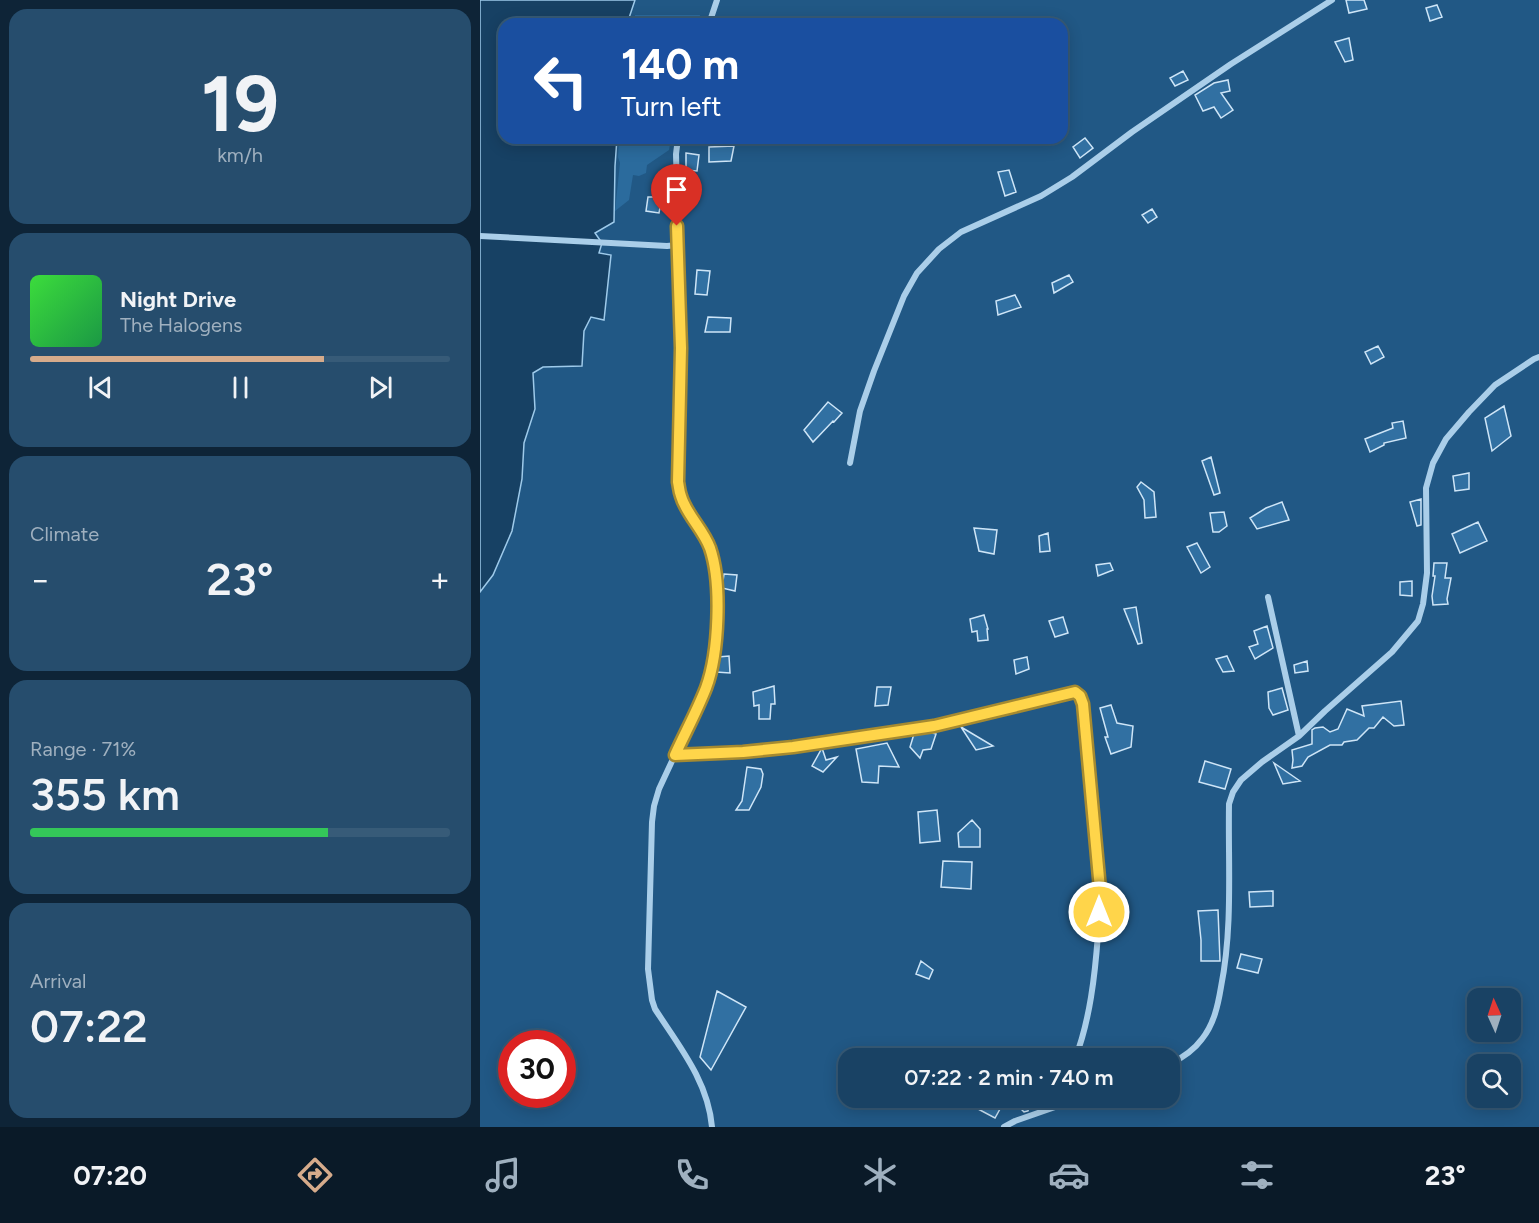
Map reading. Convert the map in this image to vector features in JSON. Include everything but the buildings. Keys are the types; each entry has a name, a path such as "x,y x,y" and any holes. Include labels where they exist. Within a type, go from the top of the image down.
{"street":[{"path":"711,18 717,0"},
{"path":"850,463 860,411 904,296 917,273 939,249 961,232 1041,196 1072,177 1132,132 1231,64 1332,0"},
{"path":"677,144 677,245 681,348 678,482 681,496 709,546 715,568 718,598 715,642 706,688 659,789 654,806 648,969 655,1009 689,1059 701,1082 707,1097 712,1127"},
{"path":"480,236 677,245"},
{"path":"1180,1059 1203,1038 1216,1011 1225,970 1229,928 1229,804 1233,792 1241,780 1299,736 1392,652 1418,621 1427,573 1426,488 1433,463 1446,439 1468,412 1495,386 1539,357"},
{"path":"1268,597 1299,736"},
{"path":"675,755 793,747 934,726 1075,692 1080,696 1083,704 1100,889 1098,934 1090,1005 1078,1048"},
{"path":"1004,1127 1054,1108"}],"shaded area":[{"path":"480,0 635,0 629,18 498,18 498,144 617,144 614,222 595,233 602,243 599,253 611,255 604,320 591,317 584,331 582,366 543,367 533,373 535,409 524,443 522,479 512,531 493,575 480,592"},
{"path":"635,15 700,15 700,18 635,18"},
{"path":"619,144 670,144 669,150 647,165 646,173 639,176 633,175 629,200 615,211 620,163"}],"route":[{"path":"677,226 681,348 678,482 681,496 709,546 715,568 718,598 711,671 706,688 675,755 793,747 934,726 1075,692 1080,696 1083,704 1100,889 1099,912"}]}
